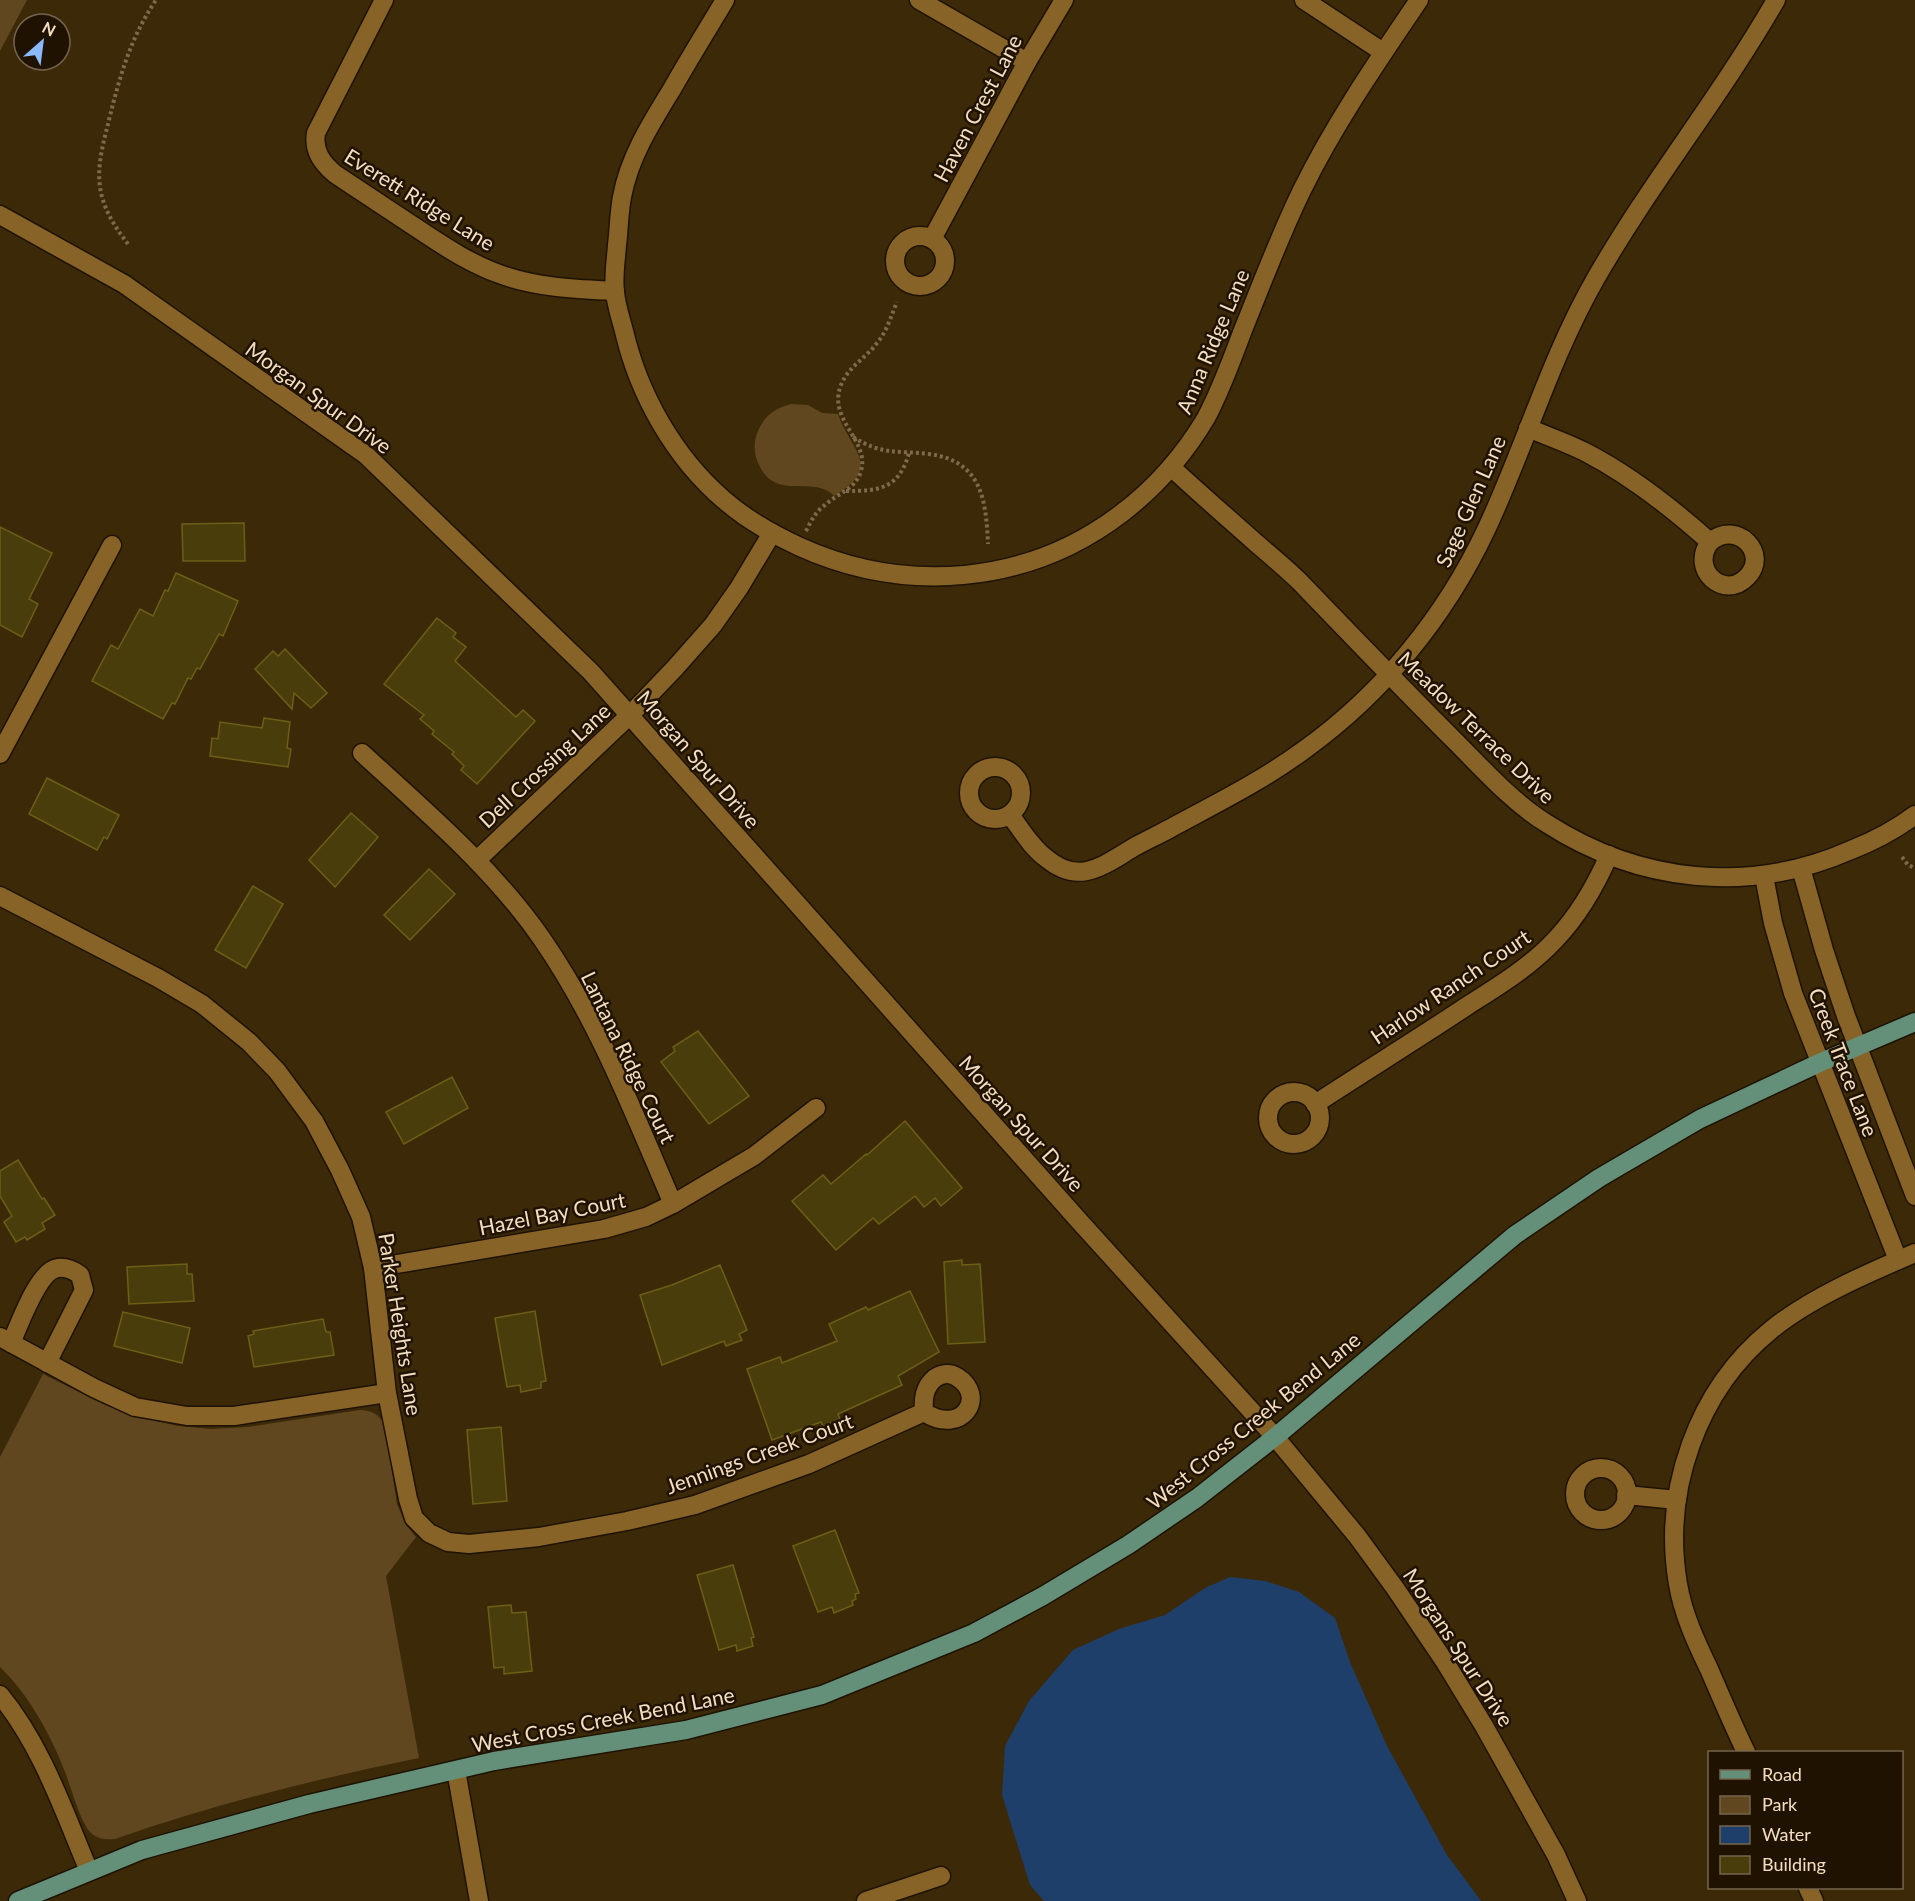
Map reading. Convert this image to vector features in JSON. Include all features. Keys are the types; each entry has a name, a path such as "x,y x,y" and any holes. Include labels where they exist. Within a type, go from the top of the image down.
{"main road":[{"name":"West Cross Creek Bend Lane","path":"18,1901 142,1850 309,1804 494,1761 686,1730 822,1695 974,1633 1044,1596 1128,1545 1187,1505 1275,1437 1515,1235 1599,1178 1700,1119 1819,1063 1915,1022"}],"street":[{"name":"Everett Ridge Lane","path":"384,0 320,123 315,138 316,150 325,165 335,174 468,260 506,276 528,282 570,289 615,291"},
{"name":"Anna Ridge Lane","path":"725,0 634,156 622,196 615,291 633,365 650,404 683,455 711,487 738,511 772,533 823,556 872,570 926,577 980,574 1019,566 1041,558 1089,535 1137,500 1171,467 1196,433 1217,396 1302,191 1343,115 1419,0"},
{"path":"919,0 1027,62"},
{"name":"Haven Crest Lane","path":"932,239 1027,62 1064,0"},
{"path":"1304,0 1383,52"},
{"name":"Sage Glen Lane","path":"1010,815 1038,851 1054,864 1075,871 1103,867 1135,847 1248,786 1305,750 1360,705 1389,675 1436,616 1487,528 1571,324 1594,280 1620,237 1709,107 1776,0"},
{"name":"Morgan Spur Drive","path":"0,214 124,284 366,454 591,672 1081,1223 1275,1437"},
{"path":"1528,428 1586,452 1634,480 1678,513 1710,542"},
{"name":"Meadow Terrace Drive","path":"1171,467 1298,580 1491,777 1526,808 1566,835 1639,866 1686,875 1731,878 1764,876 1801,868 1838,856 1877,839 1915,815"},
{"name":"Dell Crossing Lane","path":"478,859 630,715 713,625 739,588 772,533"},
{"path":"0,754 112,545"},
{"name":"Lantana Ridge Court","path":"362,753 478,859 542,939 583,1004 673,1204"},
{"name":"Harlow Ranch Court","path":"1316,1104 1536,958 1554,942 1579,911 1594,888 1609,855"},
{"name":"Creek Trace Lane","path":"1801,868 1824,950 1915,1196"},
{"name":"Creek Trace Lane","path":"1764,876 1773,923 1792,993 1819,1063 1907,1257"},
{"name":"Parker Heights Lane","path":"0,896 158,978 202,1004 249,1042 277,1071 314,1121 340,1170 361,1217 373,1268 387,1393 408,1499 414,1518 429,1533"},
{"name":"Hazel Bay Court","path":"373,1268 604,1229 645,1217 673,1204 754,1156 816,1108"},
{"path":"1746,1751 1689,1624 1678,1585 1674,1539 1677,1500 1688,1450 1698,1426 1723,1382 1770,1330 1809,1304 1907,1257"},
{"path":"46,1362 84,1290 80,1275 69,1268 56,1268 44,1276 6,1340 46,1362 94,1388 135,1407 188,1416 234,1416 387,1393"},
{"name":"Jennings Creek Court","path":"429,1533 448,1542 469,1544 539,1537 627,1521 694,1505 809,1464 924,1412"},
{"name":"Morgans Spur Drive","path":"1275,1437 1363,1545 1445,1662 1534,1816 1577,1901"},
{"path":"1626,1495 1677,1500"},
{"path":"0,1695 13,1711 38,1753 89,1871"},
{"path":"456,1770 479,1901"},
{"path":"866,1901 941,1876"}],"path":[{"path":"128,244 108,214 103,200 100,165 120,75 138,30 156,0"},
{"path":"804,534 820,509 855,483 862,467 862,455 840,413 838,398 841,384 849,372 876,345 886,329 897,302"},
{"path":"853,436 871,447 885,451 944,457 961,465 971,474 980,488 985,503 988,544"},
{"path":"845,491 874,490 885,487 899,475 909,453"},
{"path":"1902,857 1908,865 1915,868"}],"green space":[{"path":"0,0 27,0 21,12 12,12 12,28 0,51"},
{"path":"791,404 808,405 822,413 838,414 856,449 861,467 858,476 834,496 815,487 782,485 772,481 763,472 755,453 757,433 770,414"},
{"path":"43,1374 105,1405 143,1418 178,1426 211,1429 247,1427 360,1410 372,1412 380,1418 385,1425 397,1504 406,1525 416,1537 386,1576 419,1758 266,1793 115,1839 102,1838 90,1832 79,1812 46,1730 30,1703 0,1667 0,1457"}],"water":[{"path":"1230,1577 1265,1581 1299,1592 1335,1618 1350,1662 1387,1746 1447,1855 1481,1901 1044,1901 1030,1885 1002,1795 1005,1746 1029,1701 1073,1650 1119,1629 1165,1615 1205,1588"}],"building":[{"path":"244,523 245,561 183,561 182,524"},
{"path":"0,527 52,553 29,599 38,604 22,637 0,625"},
{"path":"176,573 238,601 223,636 219,634 200,669 197,668 191,679 188,678 175,704 172,703 163,719 92,681 111,645 118,649 140,609 153,616"},
{"path":"437,618 456,633 453,637 466,647 455,661 516,717 523,710 535,721 477,784 461,770 464,766 452,754 454,752 432,734 434,731 420,719 424,715 384,684"},
{"path":"285,649 327,693 311,708 294,693 292,709 255,669 273,651 278,656"},
{"path":"264,718 290,722 287,748 291,749 288,767 210,756 212,738 218,739 220,722 262,728"},
{"path":"47,778 119,815 107,839 104,837 97,850 29,814"},
{"path":"351,813 378,837 335,887 309,860"},
{"path":"429,869 455,894 410,940 384,915"},
{"path":"253,886 283,904 246,968 215,950"},
{"path":"698,1031 749,1096 709,1124 661,1062 675,1051 673,1047"},
{"path":"452,1077 468,1108 404,1144 386,1112"},
{"path":"905,1121 962,1188 941,1206 935,1198 924,1207 915,1196 879,1224 873,1218 836,1250 792,1201 823,1175 831,1184"},
{"path":"18,1160 42,1199 44,1198 55,1215 42,1223 45,1229 27,1240 25,1237 16,1242 4,1222 12,1216 0,1196 0,1171"},
{"path":"962,1260 962,1265 980,1264 985,1342 948,1344 944,1262"},
{"path":"187,1264 187,1274 192,1274 194,1301 129,1304 127,1267"},
{"path":"720,1265 747,1330 739,1334 742,1340 726,1346 724,1341 662,1365 640,1295 672,1285"},
{"path":"910,1291 939,1352 898,1376 902,1385 838,1414 840,1419 823,1426 821,1422 772,1440 747,1369 780,1357 782,1363 837,1341 829,1324"},
{"path":"535,1311 546,1381 541,1382 541,1388 521,1392 520,1385 507,1387 495,1318"},
{"path":"123,1312 190,1328 182,1363 114,1346"},
{"path":"323,1319 326,1332 330,1332 334,1355 254,1367 248,1336 254,1334 253,1331"},
{"path":"501,1427 507,1501 473,1504 467,1430"},
{"path":"835,1530 859,1593 855,1594 856,1599 852,1601 853,1605 834,1613 832,1607 818,1612 793,1546"},
{"path":"733,1565 754,1637 751,1638 753,1646 737,1651 736,1645 719,1650 697,1575"},
{"path":"511,1605 512,1613 526,1612 532,1671 504,1674 504,1667 494,1668 488,1607"}]}
